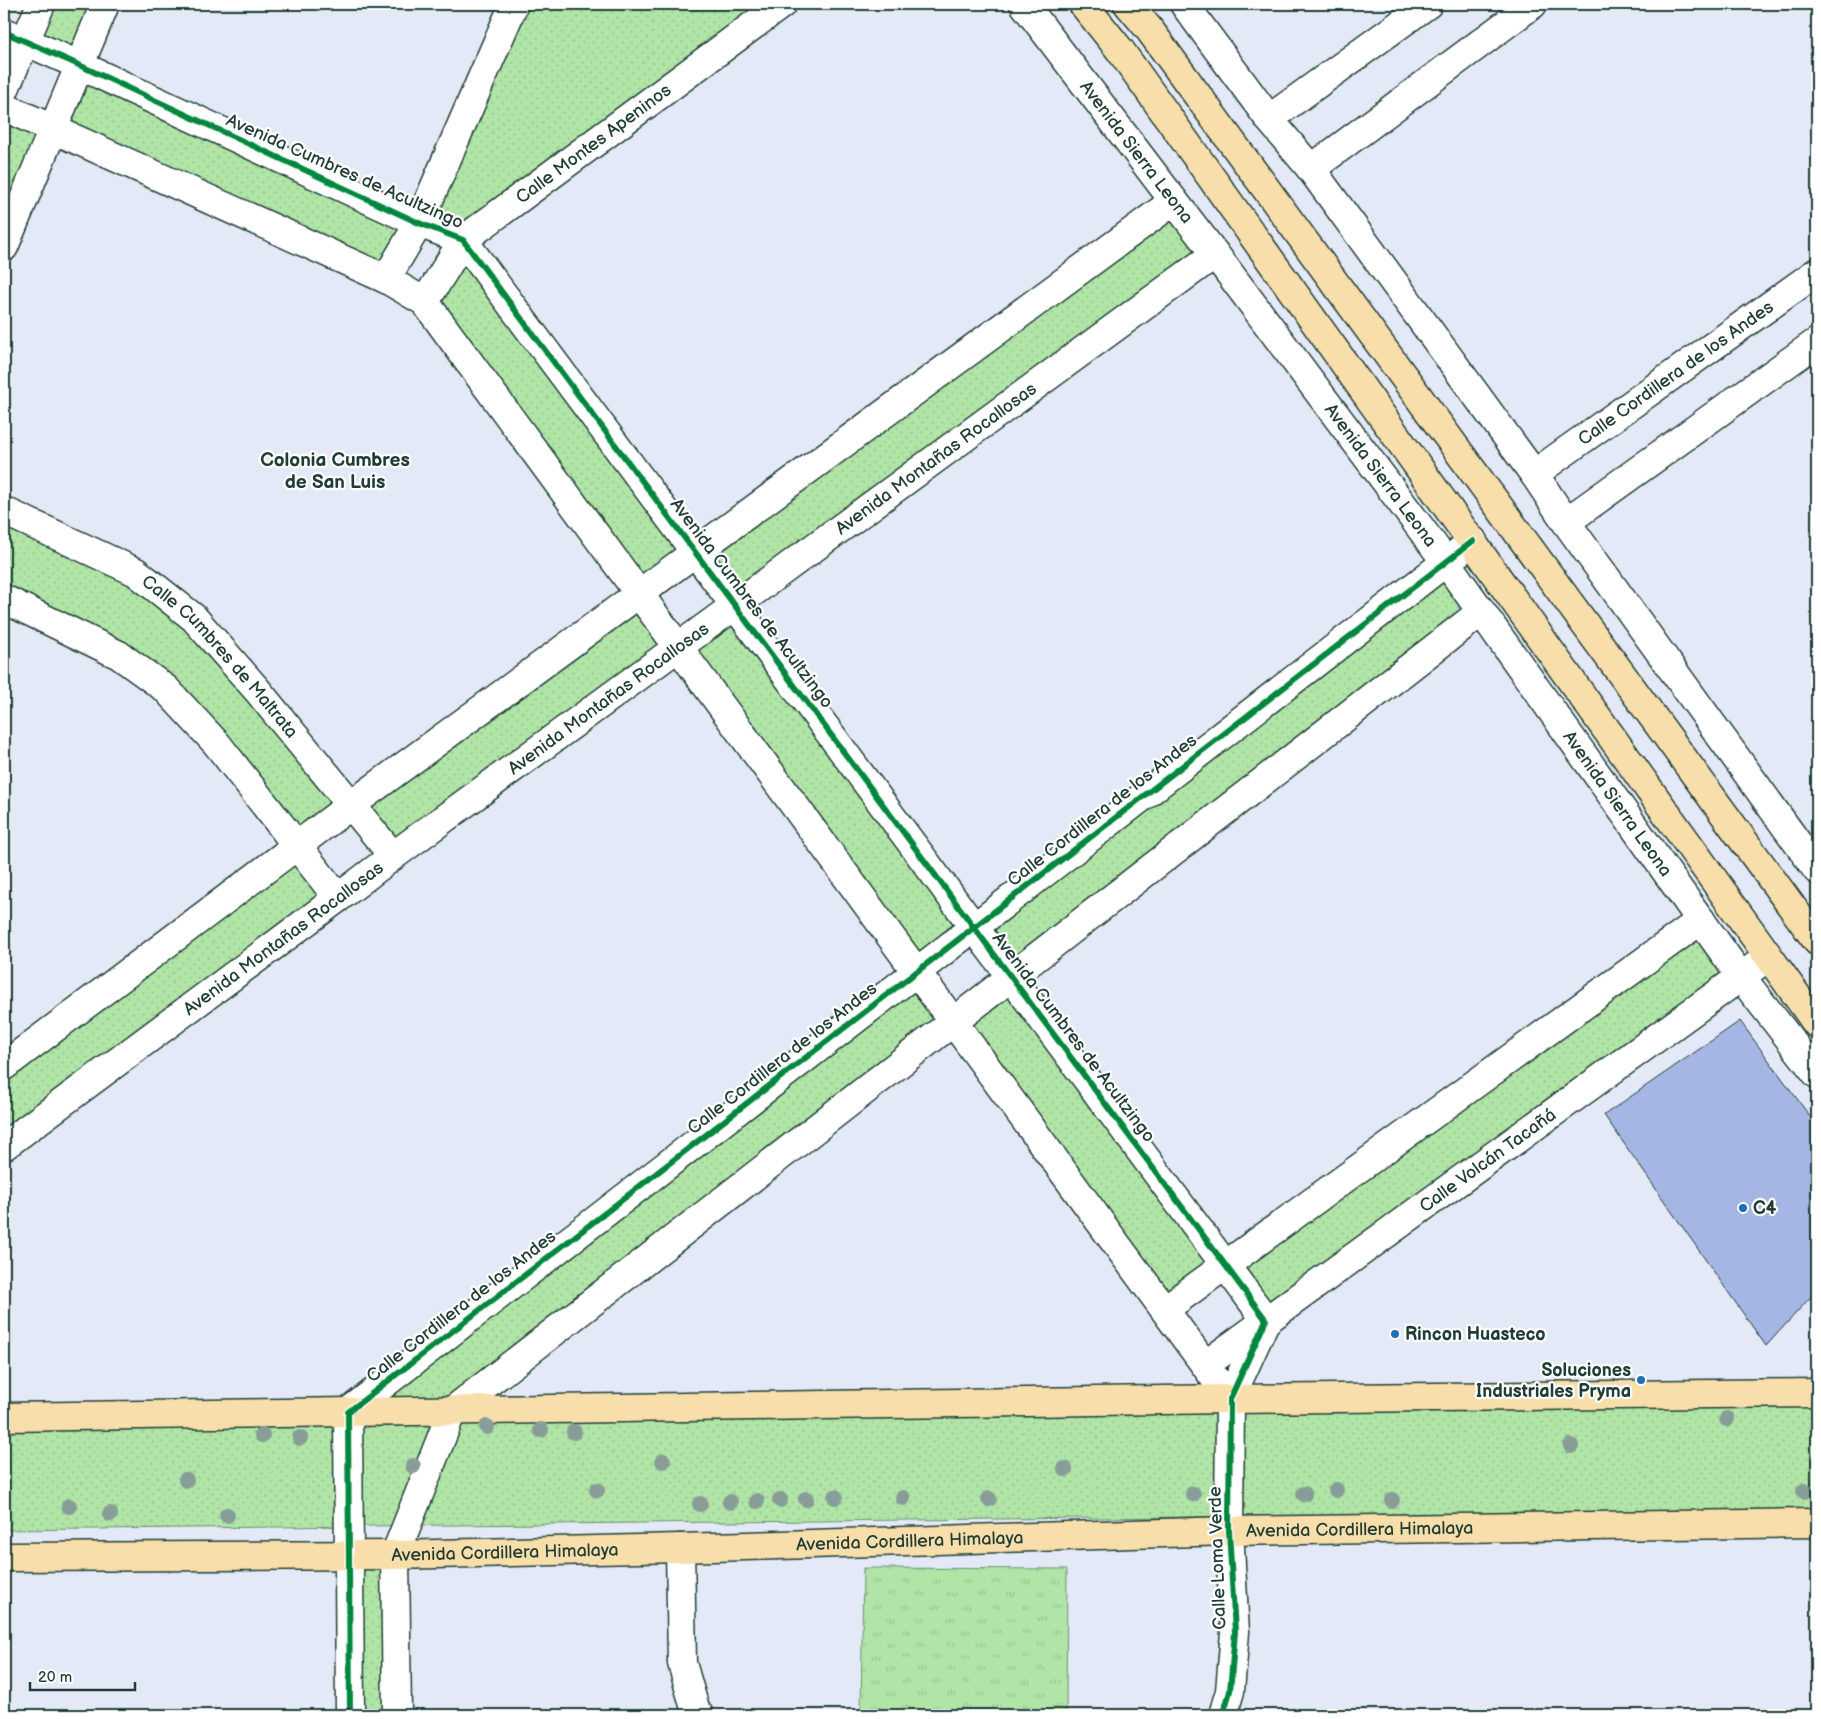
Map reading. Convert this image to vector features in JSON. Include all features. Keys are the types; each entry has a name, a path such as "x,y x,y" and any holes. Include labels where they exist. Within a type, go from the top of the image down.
{"main road":[{"name":"Avenida Sierra Leona","path":"1083,4 1120,50 1817,1024"},
{"path":"1129,4 1817,941"},
{"path":"4,1417 1230,1399 1817,1393"},
{"name":"Avenida Cordillera Himalaya","path":"4,1557 395,1555 1229,1531 1817,1523"}],"street":[{"path":"4,91 14,37 41,4"},
{"path":"4,247 105,4"},
{"path":"386,279 420,223 514,4"},
{"name":"Calle Montes Apeninos","path":"425,302 463,240 782,4"},
{"name":"Avenida Sierra Leona","path":"1024,4 1215,254 1446,562 1741,977 1817,1074"},
{"path":"1184,4 1269,119 1311,169 1534,474 1566,522 1817,870"},
{"path":"1269,119 1428,4"},
{"path":"1311,169 1533,4"},
{"name":"Avenida Cumbres de Acultzingo","path":"14,37 80,65 420,223 463,240 1266,1320"},
{"path":"4,107 386,279 425,302 1230,1399 1266,1320"},
{"path":"4,1066 298,845 1174,201"},
{"name":"Avenida Montañas Rocallosas","path":"4,1146 393,856 1215,254"},
{"name":"Calle Cordillera de los Andes","path":"1534,474 1817,272"},
{"path":"1566,522 1817,342"},
{"name":"Calle Cumbres de Maltrata","path":"4,511 136,572 194,618 258,691 393,856"},
{"name":"Calle Cordillera de los Andes","path":"348,1412 1473,542"},
{"path":"4,599 119,655 166,689 217,744 338,898"},
{"path":"397,1715 395,1555 452,1411 1481,612"},
{"path":"1164,1309 1702,920"},
{"name":"Calle Volcán Tacañá","path":"1205,1365 1769,957"},
{"name":"Calle Loma Verde","path":"1224,1715 1230,1691 1235,1632 1229,1531 1230,1399"},
{"path":"348,1412 350,1715"},
{"path":"680,1548 682,1662 696,1712 699,1715"}],"green space":[{"path":"41,4 105,4 80,65 419,223 386,279 53,128 79,65 25,42 4,91 4,32 25,41"},
{"path":"514,4 782,4 463,240 695,553 640,594 425,302 463,241 419,223"},
{"path":"4,107 53,128 4,247"},
{"path":"1174,201 1215,254 735,606 695,553"},
{"path":"4,511 136,572 351,805 640,594 679,647 735,606 974,928 917,972 679,648 393,856 351,806 298,845 166,689 4,599"},
{"path":"1446,562 1481,612 1011,977 974,928"},
{"path":"298,845 338,898 4,1146 4,1066"},
{"path":"1701,920 1741,977 1266,1320 1225,1265"},
{"path":"917,972 953,1021 1011,977 1225,1265 1165,1309 953,1022 452,1411 348,1412"},
{"path":"1817,1407 1817,1510 4,1530 4,1427"},
{"path":"349,1555 395,1555 397,1715 350,1715"},
{"path":"863,1568 1067,1569 1066,1715 861,1715"}],"building":[{"name":"C4","path":"1740,1021 1817,1126 1817,1290 1766,1346 1604,1115"}],"cycle path":[{"path":"4,32 419,223 463,240 1266,1320 1230,1399 1229,1531 1235,1632 1230,1691 1223,1715"},
{"path":"350,1715 348,1412 1473,541"}],"place":[{"name":"C4","path":"1743,1208"},
{"name":"Rincon Huasteco","path":"1395,1334"},
{"name":"Soluciones Industriales Pryma","path":"1641,1380"}],"district":[{"name":"Colonia Cumbres de San Luis","path":"335,470"}]}
